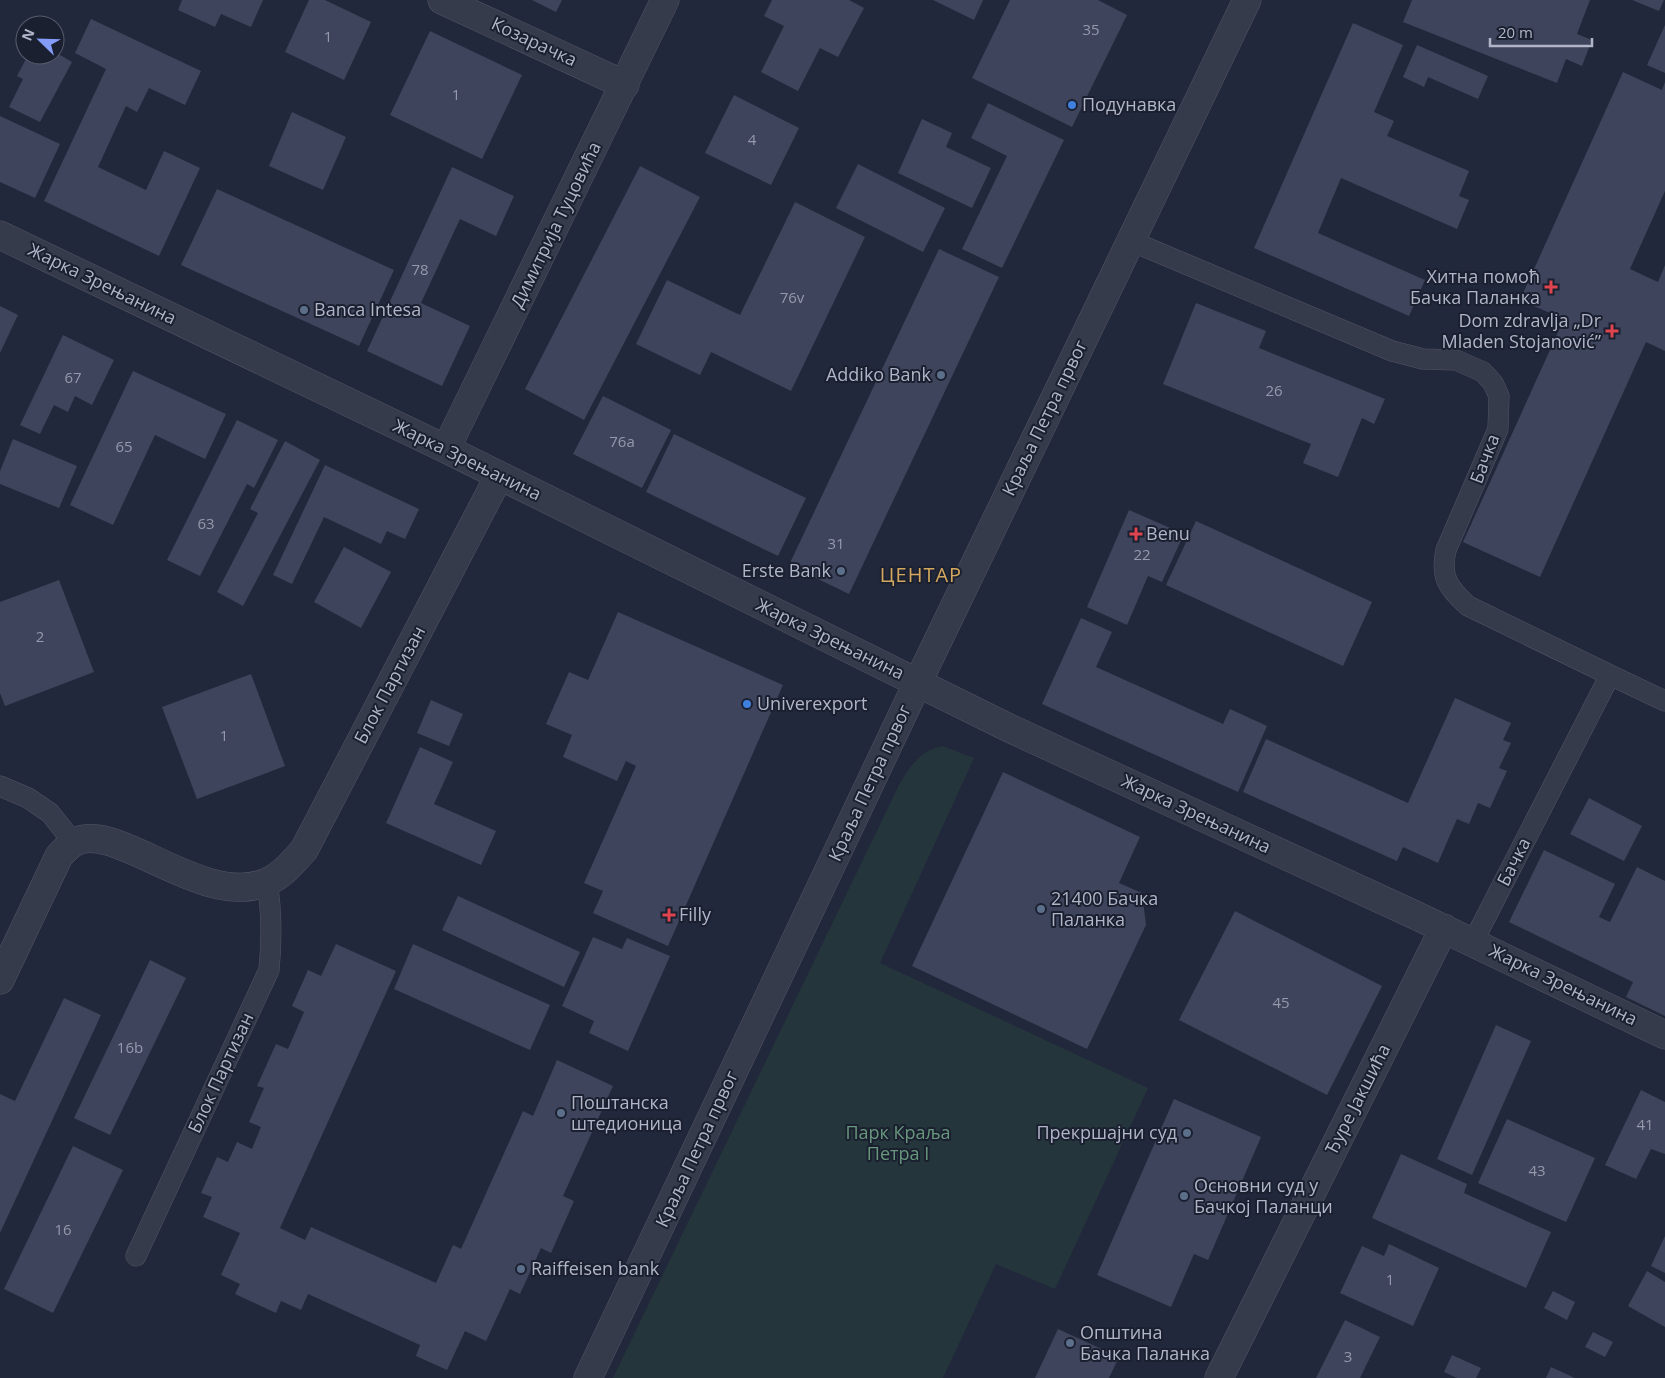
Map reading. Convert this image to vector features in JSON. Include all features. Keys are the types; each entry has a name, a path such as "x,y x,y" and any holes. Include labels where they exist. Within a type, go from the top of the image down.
{"street":[{"name":"Козарачка","path":"442,0 625,84"},
{"name":"Димитрија Туцовића","path":"446,449 665,0"},
{"name":"Краља Петра првог","path":"588,1378 918,682 1246,0"},
{"name":"Жарка Зрењанина","path":"0,234 446,449 1028,737 1444,928 1665,1035"},
{"name":"Блок Партизан","path":"73,842 89,839 112,842 194,879 222,886 244,888 267,882 284,872 304,850 500,476"},
{"path":"0,980 59,856 73,842"},
{"name":"Ђуре Јакшића","path":"1219,1378 1444,928"}],"lane":[{"name":"Бачка","path":"1130,241 1392,351 1423,359 1456,360 1483,372 1493,383 1499,396 1498,429 1446,550 1442,566 1447,581 1455,595 1468,606 1665,701"},
{"name":"Бачка","path":"1473,942 1610,675"},
{"path":"0,786 28,798 50,814 73,842"},
{"name":"Блок Партизан","path":"136,1256 269,970 272,908 267,882"}],"green space":[{"name":"Парк Краља Петра I","path":"942,746 974,758 880,963 1148,1088 1055,1289 996,1264 943,1378 613,1378 899,785 916,760 934,748"}],"building":[{"path":"182,0 263,0 251,27 221,14 215,27 178,10"},
{"path":"309,0 325,0 371,22 344,80 285,52"},
{"path":"532,0 562,0 556,12"},
{"path":"772,0 849,0 864,8 838,57 820,48 798,91 761,72 784,26 764,16"},
{"path":"933,0 983,0 974,20"},
{"path":"1010,0 1098,0 1127,15 1072,127 972,78"},
{"path":"1412,0 1590,0 1577,34 1592,40 1582,66 1566,59 1557,83 1403,22"},
{"path":"1632,0 1664,0 1659,11"},
{"path":"91,19 201,71 185,105 149,88 137,112 126,106 98,167 146,190 164,151 200,168 159,256 44,201 106,69 75,53"},
{"path":"1353,23 1403,45 1374,112 1394,121 1387,136 1469,171 1459,196 1469,200 1457,229 1341,178 1318,233 1425,280 1409,316 1254,248"},
{"path":"1665,25 1665,73 1647,65"},
{"path":"430,31 522,75 482,159 390,115"},
{"path":"1417,45 1488,76 1478,99 1428,77 1424,87 1403,77"},
{"path":"65,58 72,62 40,122 9,107 23,79 17,76 23,65 65,65"},
{"name":"Dom zdravlja „Dr Mladen Stojanović”","path":"1623,72 1662,90 1665,82 1665,191 1630,269 1658,282 1665,265 1665,351 1646,342 1540,577 1463,542 1564,319 1520,300"},
{"path":"734,95 799,128 771,185 705,153"},
{"path":"988,103 1064,140 1002,268 962,249 1007,156 971,138"},
{"path":"292,112 346,137 323,190 269,166"},
{"path":"0,116 60,144 35,198 0,182"},
{"path":"922,119 952,133 946,147 991,168 972,208 898,173"},
{"path":"858,164 945,208 923,252 836,208"},
{"path":"640,166 700,197 584,420 525,389"},
{"path":"452,167 514,196 496,236 460,219 421,303 470,326 442,386 367,351"},
{"path":"217,189 394,270 359,346 181,265"},
{"path":"795,202 865,237 791,391 711,352 700,375 636,344 667,280 740,315"},
{"path":"939,249 999,277 849,594 789,565"},
{"path":"1196,303 1266,331 1259,348 1385,399 1374,424 1362,418 1338,477 1303,463 1311,444 1163,384"},
{"path":"0,306 18,315 0,353"},
{"path":"63,335 114,360 92,405 75,396 68,412 54,405 40,434 20,425"},
{"path":"133,371 226,414 205,459 155,435 113,525 70,505"},
{"path":"603,396 671,430 642,488 573,454"},
{"path":"237,420 278,440 254,488 247,484 200,576 167,560"},
{"path":"674,434 806,498 778,556 646,492"},
{"path":"13,439 77,466 59,508 0,484 0,471"},
{"path":"285,441 320,460 243,606 217,592 258,513 250,509"},
{"path":"325,465 419,509 405,539 387,531 381,544 324,517 292,584 273,575"},
{"path":"1129,510 1184,534 1162,582 1148,576 1127,625 1087,607"},
{"path":"1196,521 1372,602 1343,666 1166,585"},
{"path":"344,547 391,572 361,628 314,602"},
{"path":"59,580 94,672 5,706 0,693 0,602"},
{"path":"618,612 783,685 668,946 593,913 603,891 584,883 636,766 626,761 617,781 563,757 572,735 546,724 569,672 588,680"},
{"path":"1081,618 1112,632 1096,667 1223,724 1230,709 1267,726 1238,792 1042,704"},
{"path":"251,674 285,766 197,799 162,707"},
{"path":"1455,698 1511,723 1503,740 1511,743 1499,768 1507,771 1490,808 1478,803 1469,824 1457,819 1438,863 1403,847 1397,861 1243,792 1266,739 1408,803"},
{"path":"431,700 463,714 449,746 417,733"},
{"path":"420,747 453,762 434,804 496,831 481,865 386,823"},
{"name":"21400 Бачка Паланка","path":"1003,772 1140,837 1119,883 1142,893 1146,925 1087,1049 912,966"},
{"path":"1589,798 1642,826 1624,861 1570,834"},
{"path":"1544,850 1615,884 1599,917 1610,922 1637,867 1665,881 1665,1016 1626,997 1633,982 1509,922"},
{"path":"458,896 580,952 564,987 442,930"},
{"path":"1235,911 1382,986 1327,1095 1179,1020"},
{"path":"593,937 622,949 627,938 670,956 628,1051 589,1033 594,1021 562,1006"},
{"path":"336,944 396,971 280,1228 305,1240 311,1227 436,1283 453,1245 461,1249 523,1111 533,1116 557,1060 613,1086 563,1196 574,1201 551,1253 541,1248 520,1294 510,1289 486,1341 465,1331 447,1370 416,1356 420,1345 308,1294 301,1310 281,1301 276,1313 235,1294 240,1284 221,1275 240,1233 203,1217 212,1197 201,1193 217,1157 228,1162 237,1142 252,1149 261,1127 249,1122 264,1088 257,1086 276,1044 288,1049 304,1012 292,1006 308,970 321,976"},
{"path":"413,944 550,1005 530,1050 394,989"},
{"path":"150,960 186,978 110,1135 74,1118"},
{"path":"64,998 101,1015 0,1233 0,1094 15,1101"},
{"path":"1496,1025 1531,1041 1472,1175 1437,1159"},
{"path":"1641,1090 1665,1102 1665,1154 1651,1149 1636,1179 1605,1165"},
{"name":"Основни суд у Бачкој Паланци","path":"1174,1099 1261,1137 1208,1260 1194,1254 1171,1307 1097,1275"},
{"path":"1507,1119 1595,1158 1566,1222 1478,1183"},
{"path":"73,1146 123,1170 53,1313 4,1289"},
{"path":"1401,1154 1467,1184 1464,1193 1551,1232 1526,1288 1372,1218"},
{"path":"1665,1236 1665,1273 1651,1266"},
{"path":"1389,1244 1439,1268 1413,1326 1340,1293 1362,1246 1384,1256"},
{"path":"1647,1271 1665,1282 1665,1327 1628,1306"},
{"path":"1553,1291 1575,1302 1567,1320 1544,1308"},
{"path":"1345,1320 1380,1337 1360,1378 1316,1378"},
{"name":"Општина Бачка Паланка","path":"1058,1329 1119,1357 1109,1378 1035,1378"},
{"path":"1593,1332 1613,1342 1605,1357 1585,1347"},
{"path":"1452,1355 1481,1368 1476,1378 1457,1378 1444,1372"},
{"path":"1551,1367 1575,1378 1546,1378"}],"place":[{"name":"Подунавка","path":"1072,105"},
{"name":"Хитна помоћ Бачка Паланка","path":"1551,287"},
{"name":"Banca Intesa","path":"304,310"},
{"name":"Dom zdravlja „Dr Mladen Stojanović”","path":"1612,331"},
{"name":"Addiko Bank","path":"941,375"},
{"name":"Benu","path":"1136,534"},
{"name":"Erste Bank","path":"841,571"},
{"name":"Univerexport","path":"747,704"},
{"name":"21400 Бачка Паланка","path":"1041,909"},
{"name":"Filly","path":"669,915"},
{"name":"Поштанска штедионица","path":"561,1113"},
{"name":"Прекршајни суд","path":"1187,1133"},
{"name":"Основни суд у Бачкој Паланци","path":"1184,1196"},
{"name":"Raiffeisen bank","path":"521,1269"},
{"name":"Општина Бачка Паланка","path":"1070,1343"}],"district":[{"name":"ЦЕНТАР","path":"921,575"}]}
